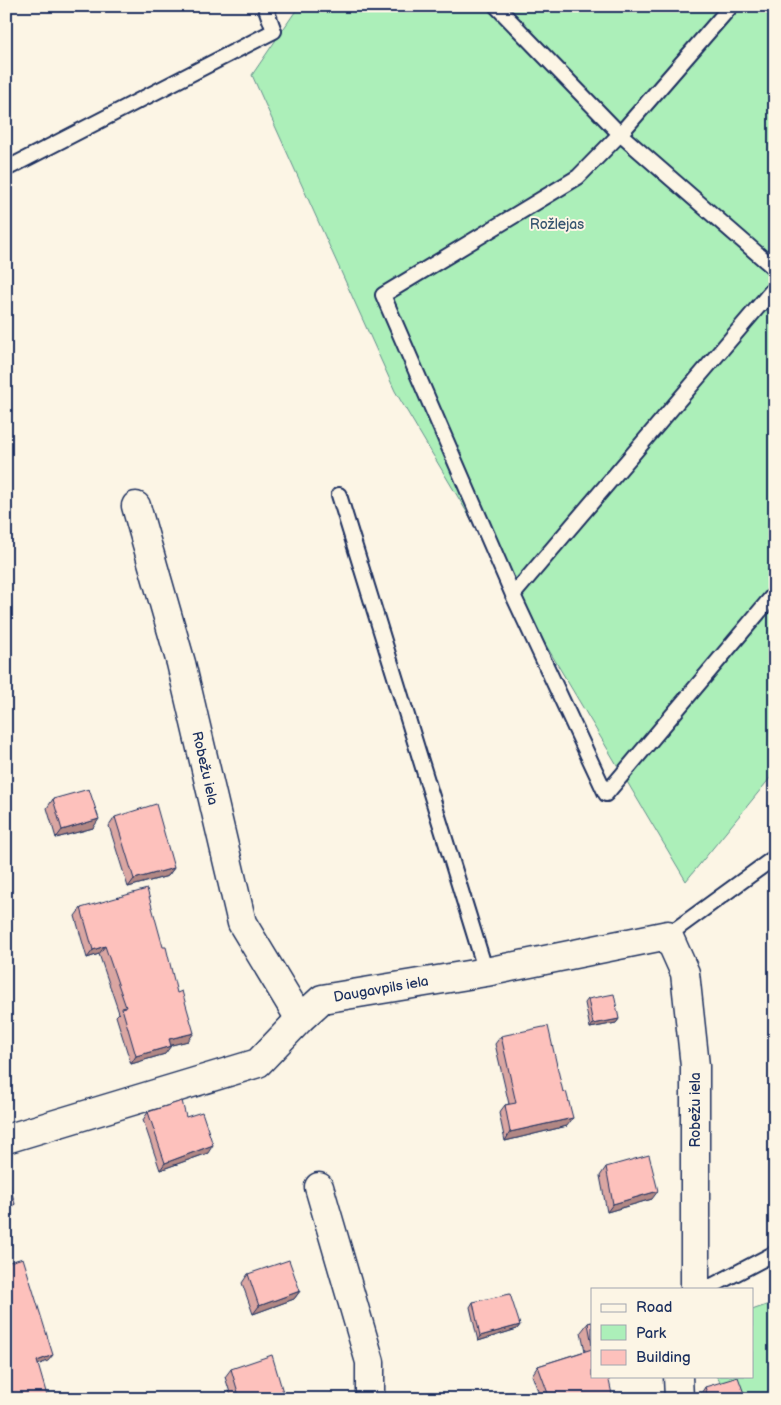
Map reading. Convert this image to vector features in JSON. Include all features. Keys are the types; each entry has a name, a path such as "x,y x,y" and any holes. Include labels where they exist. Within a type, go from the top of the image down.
{"street":[{"name":"Robežu iela","path":"136,506 181,663 242,923 300,1019"},
{"name":"Daugavpils iela","path":"6,1139 258,1063 322,999 486,972 668,935"},
{"name":"Robežu iela","path":"668,935 685,973 695,1066 695,1288"},
{"path":"319,1187 370,1362 370,1399"},
{"path":"678,1378 680,1399"}],"lane":[{"path":"6,169 274,31 265,6"},
{"path":"496,6 620,134 775,270"},
{"path":"731,6 620,134 578,177 383,295 512,595 606,794 775,593"},
{"path":"512,595 775,287"},
{"path":"339,494 486,972"},
{"path":"668,935 775,857"},
{"path":"708,1288 775,1253"}],"green space":[{"name":"Rožlejas","path":"299,6 775,6 775,772 686,881 395,391 252,75"},
{"path":"775,1302 775,1399 732,1399 717,1378 754,1378 754,1309"}],"building":[{"path":"89,789 99,819 62,830 53,799"},
{"path":"156,804 174,868 134,879 115,817"},
{"path":"147,889 163,947 166,947 177,993 182,991 194,1033 169,1039 171,1046 136,1056 122,1008 126,1007 105,946 93,950 81,908"},
{"path":"614,994 619,1019 593,1024 588,999"},
{"path":"548,1026 563,1092 566,1091 573,1118 510,1132 505,1105 516,1103 501,1036"},
{"path":"182,1101 186,1117 202,1112 213,1145 165,1163 148,1112"},
{"path":"649,1155 658,1191 613,1204 606,1167"},
{"path":"6,1171 15,1204 6,1206"},
{"path":"23,1258 53,1355 37,1361 48,1399 6,1399 6,1263"},
{"path":"289,1260 300,1291 259,1306 248,1274"},
{"path":"510,1294 520,1325 480,1336 473,1302"},
{"path":"591,1322 591,1340 588,1323"},
{"path":"591,1349 591,1378 608,1378 613,1399 550,1399 538,1366"},
{"path":"272,1355 285,1399 240,1399 231,1369"},
{"path":"738,1378 746,1399 709,1399 705,1387"}]}
